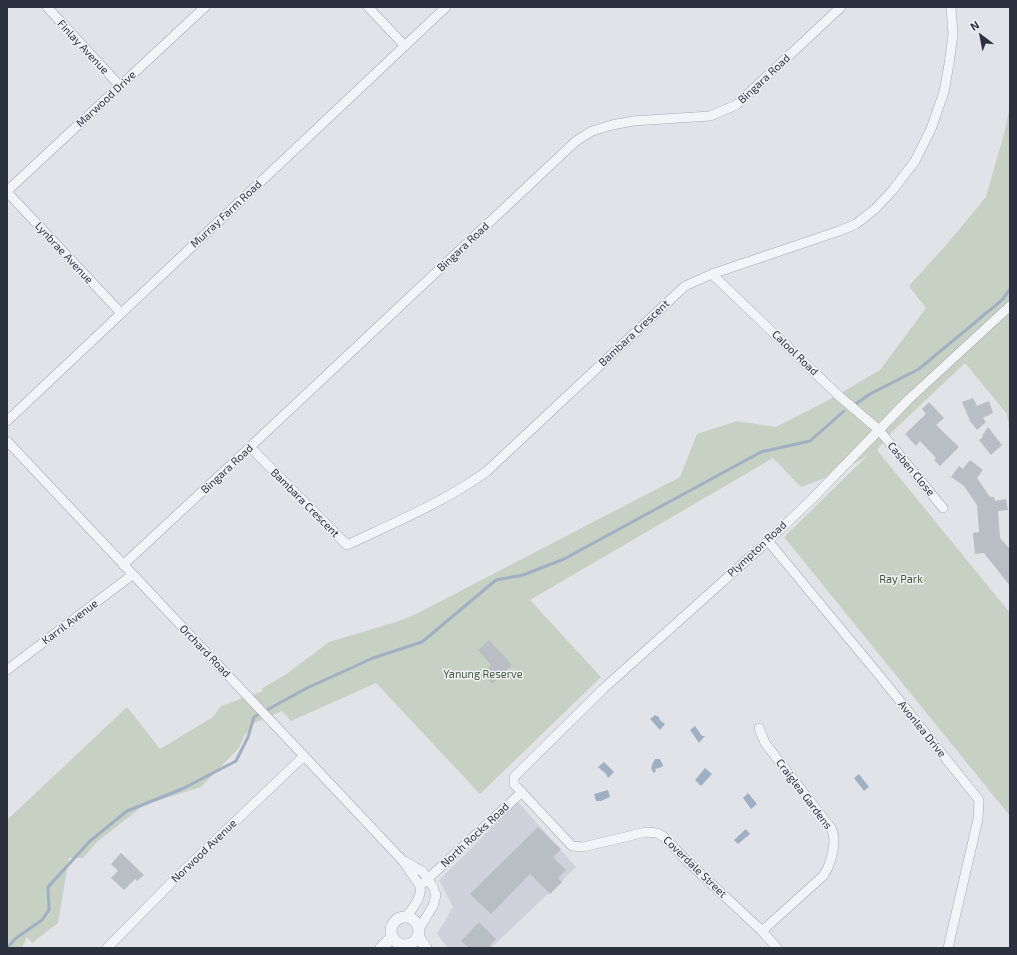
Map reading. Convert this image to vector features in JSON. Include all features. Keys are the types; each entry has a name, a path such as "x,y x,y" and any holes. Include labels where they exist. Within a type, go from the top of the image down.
{"street":[{"name":"Finlay Avenue","path":"47,7 120,86"},
{"name":"Marwood Drive","path":"7,192 204,7"},
{"path":"368,7 405,46"},
{"name":"Murray Farm Road","path":"7,420 446,7"},
{"name":"Bingara Road","path":"123,565 576,141 592,131 612,125 633,121 710,116 736,105 840,7"},
{"name":"Bambara Crescent","path":"250,447 347,545 431,505 468,484 486,472 685,286 712,274 839,231 856,224 875,209 892,191 915,161 931,129 941,99 949,64 953,34 951,7"},
{"name":"Lynbrae Avenue","path":"7,192 121,313"},
{"name":"Calool Road","path":"712,274 838,395 878,430"},
{"name":"Plympton Road","path":"522,792 514,784 514,777 604,689 768,541 812,499 878,430 933,376 1010,306"},
{"name":"Casben Close","path":"878,430 943,508"},
{"name":"Orchard Road","path":"7,441 403,861 420,886"},
{"name":"Avonlea Drive","path":"768,541 879,675 979,800 978,819 948,948"},
{"name":"Karril Avenue","path":"7,670 132,575"},
{"name":"Craiglea Gardens","path":"759,728 765,743 831,828 835,841 827,869 823,876 762,931"},
{"name":"Norwood Avenue","path":"107,948 181,873 304,756"},
{"name":"North Rocks Road","path":"420,886 522,792"},
{"name":"Coverdale Street","path":"522,792 572,846 583,847 646,832 661,834 762,931 777,948"},
{"name":"Orchard Road","path":"403,861 423,872 428,879"},
{"path":"426,948 419,932 415,921 406,917 398,919 391,929 392,937 398,943 407,947 412,944 419,932 433,906 436,895 428,879"},
{"path":"406,917 417,902 420,895 420,886"},
{"path":"381,948 392,937"}],"shaded area":[{"path":"518,802 576,867 491,948 448,948 437,934 453,907 439,880"}],"green space":[{"path":"1010,106 1010,433 1007,414 965,363 893,431 877,450 1010,613 1010,816 784,537 867,456 836,474 801,487 773,458 530,600 601,677 480,794 376,683 291,721 282,711 252,724 253,726 244,736 239,748 201,787 144,805 97,842 83,858 69,858 58,923 32,943 27,937 22,948 7,948 7,820 127,707 160,749 213,717 221,706 263,691 261,689 285,675 329,642 396,622 416,614 680,477 697,434 737,421 776,427 827,401 880,370 926,308 909,286 947,244 986,197 1005,130"}],"water":[{"path":"655,715 665,724 660,730 650,719"},
{"path":"695,726 702,736 705,736 699,743 690,730"},
{"path":"655,759 660,759 663,765 662,767 655,769 656,771 654,773 651,768"},
{"path":"604,762 614,772 608,778 606,774 598,767"},
{"path":"705,768 712,774 701,786 695,780"},
{"path":"859,774 869,787 864,791 854,778"},
{"path":"608,790 610,797 601,801 596,801 594,794"},
{"path":"748,793 757,804 751,809 743,798"},
{"path":"746,829 750,834 738,844 734,840"}],"building":[{"path":"973,398 977,406 989,401 993,413 983,418 986,422 977,430 970,421 962,402"},
{"path":"929,402 944,418 936,425 959,447 940,466 934,460 936,458 920,441 916,446 905,434 926,414 922,409"},
{"path":"988,427 1002,445 991,455 979,440 983,437 982,436"},
{"path":"970,460 983,470 977,478 990,497 994,497 995,501 1006,499 1008,510 998,511 1000,538 1010,549 1010,586 984,553 975,554 973,533 979,532 977,505 964,486 951,477 959,466 963,469"},
{"path":"489,640 512,665 492,684 482,673 491,665 478,650"},
{"path":"538,827 561,849 553,857 566,870 558,878 562,882 550,894 530,874 491,914 470,894"},
{"path":"121,853 144,875 137,881 135,879 124,890 111,878 118,871 111,864"},
{"path":"479,922 496,939 488,948 469,948 461,941"}],"waterway":[{"path":"857,403 870,394 919,369 1002,300 1010,289"},
{"path":"7,948 16,938 42,920 49,910 48,887 90,841 127,811 182,789 236,761 248,737 254,717 307,688 373,658 422,642 496,580 523,575 564,559 761,452 810,441 844,411"}],"park label":[{"name":"Ray Park","path":"901,579"},
{"name":"Yanung Reserve","path":"483,674"}]}
